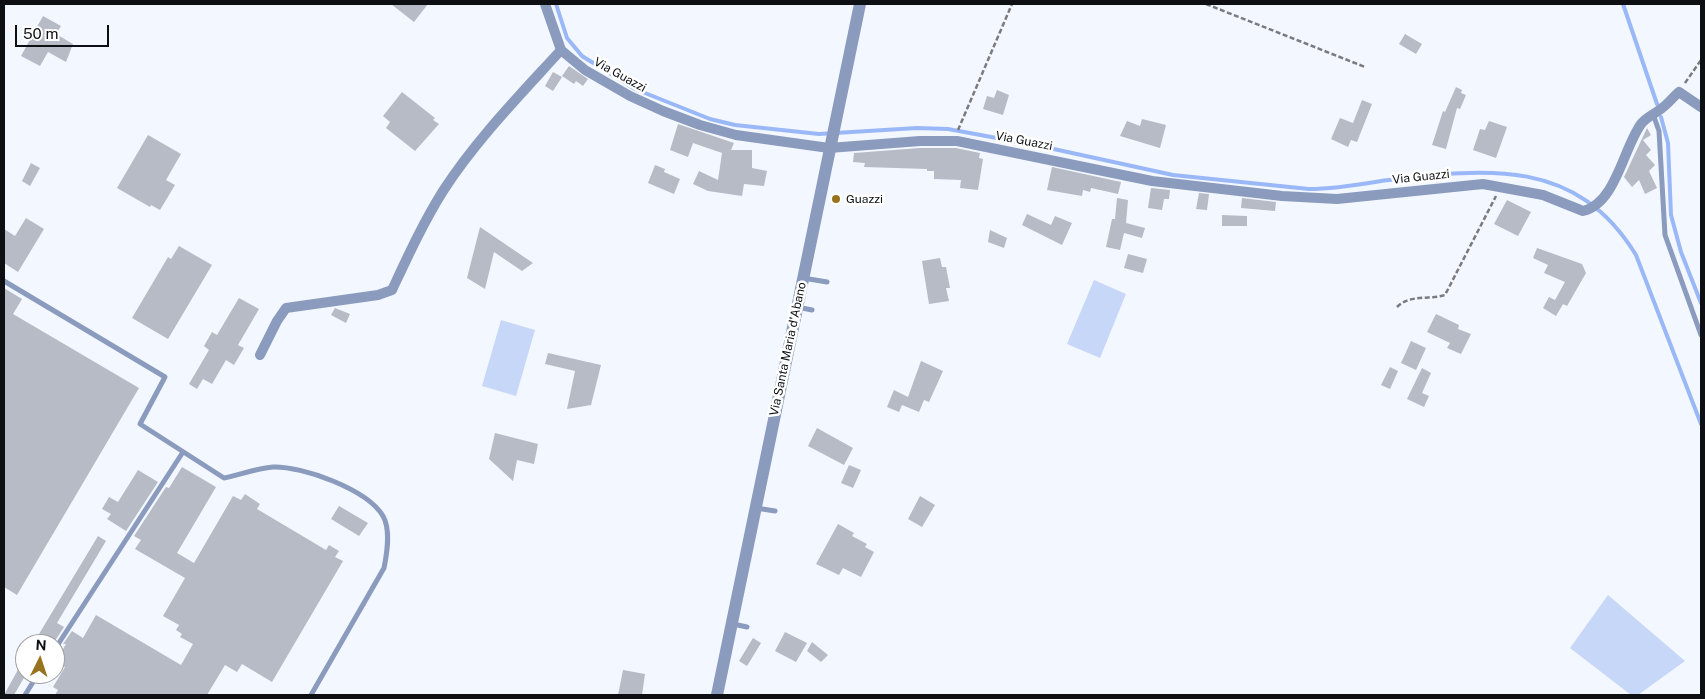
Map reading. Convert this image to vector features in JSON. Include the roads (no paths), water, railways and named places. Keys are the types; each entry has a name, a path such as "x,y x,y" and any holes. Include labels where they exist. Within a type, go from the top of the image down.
{"street":[{"path":"260,355 277,320 286,308 378,295 392,290 412,245 444,191 480,141 561,50 545,4"},
{"name":"Via Santa Maria d'Abano","path":"718,695 860,4"},
{"name":"Via Guazzi","path":"561,50 585,70 630,96 700,125 736,135 830,145 956,141 1152,181 1307,198 1337,199 1436,187 1483,184 1543,195 1583,211 1590,209 1604,196 1615,179 1641,123 1662,108 1679,92 1701,107"}],"lane":[{"path":"1653,114 1659,131 1666,235 1701,335"},
{"path":"803,278 827,282"},
{"path":"4,281 165,378 140,424 224,478 273,467 305,472 356,493 383,516 389,545 384,568 311,695"},
{"path":"797,307 812,310"},
{"path":"65,634 183,452"},
{"path":"756,508 774,511"},
{"path":"732,624 747,627"},
{"path":"24,695 31,684"}],"waterway":[{"path":"556,4 567,38 582,56 635,89 710,119 735,125 819,134 917,128 948,129 1040,146 1173,175 1309,189 1336,188 1455,173 1490,173 1523,176 1555,184 1585,200 1612,223 1636,255 1701,424"},
{"path":"1623,4 1657,104"},
{"path":"1661,117 1668,143 1671,215 1681,252 1701,303"}],"place":[{"name":"Guazzi","path":"836,199"}]}
